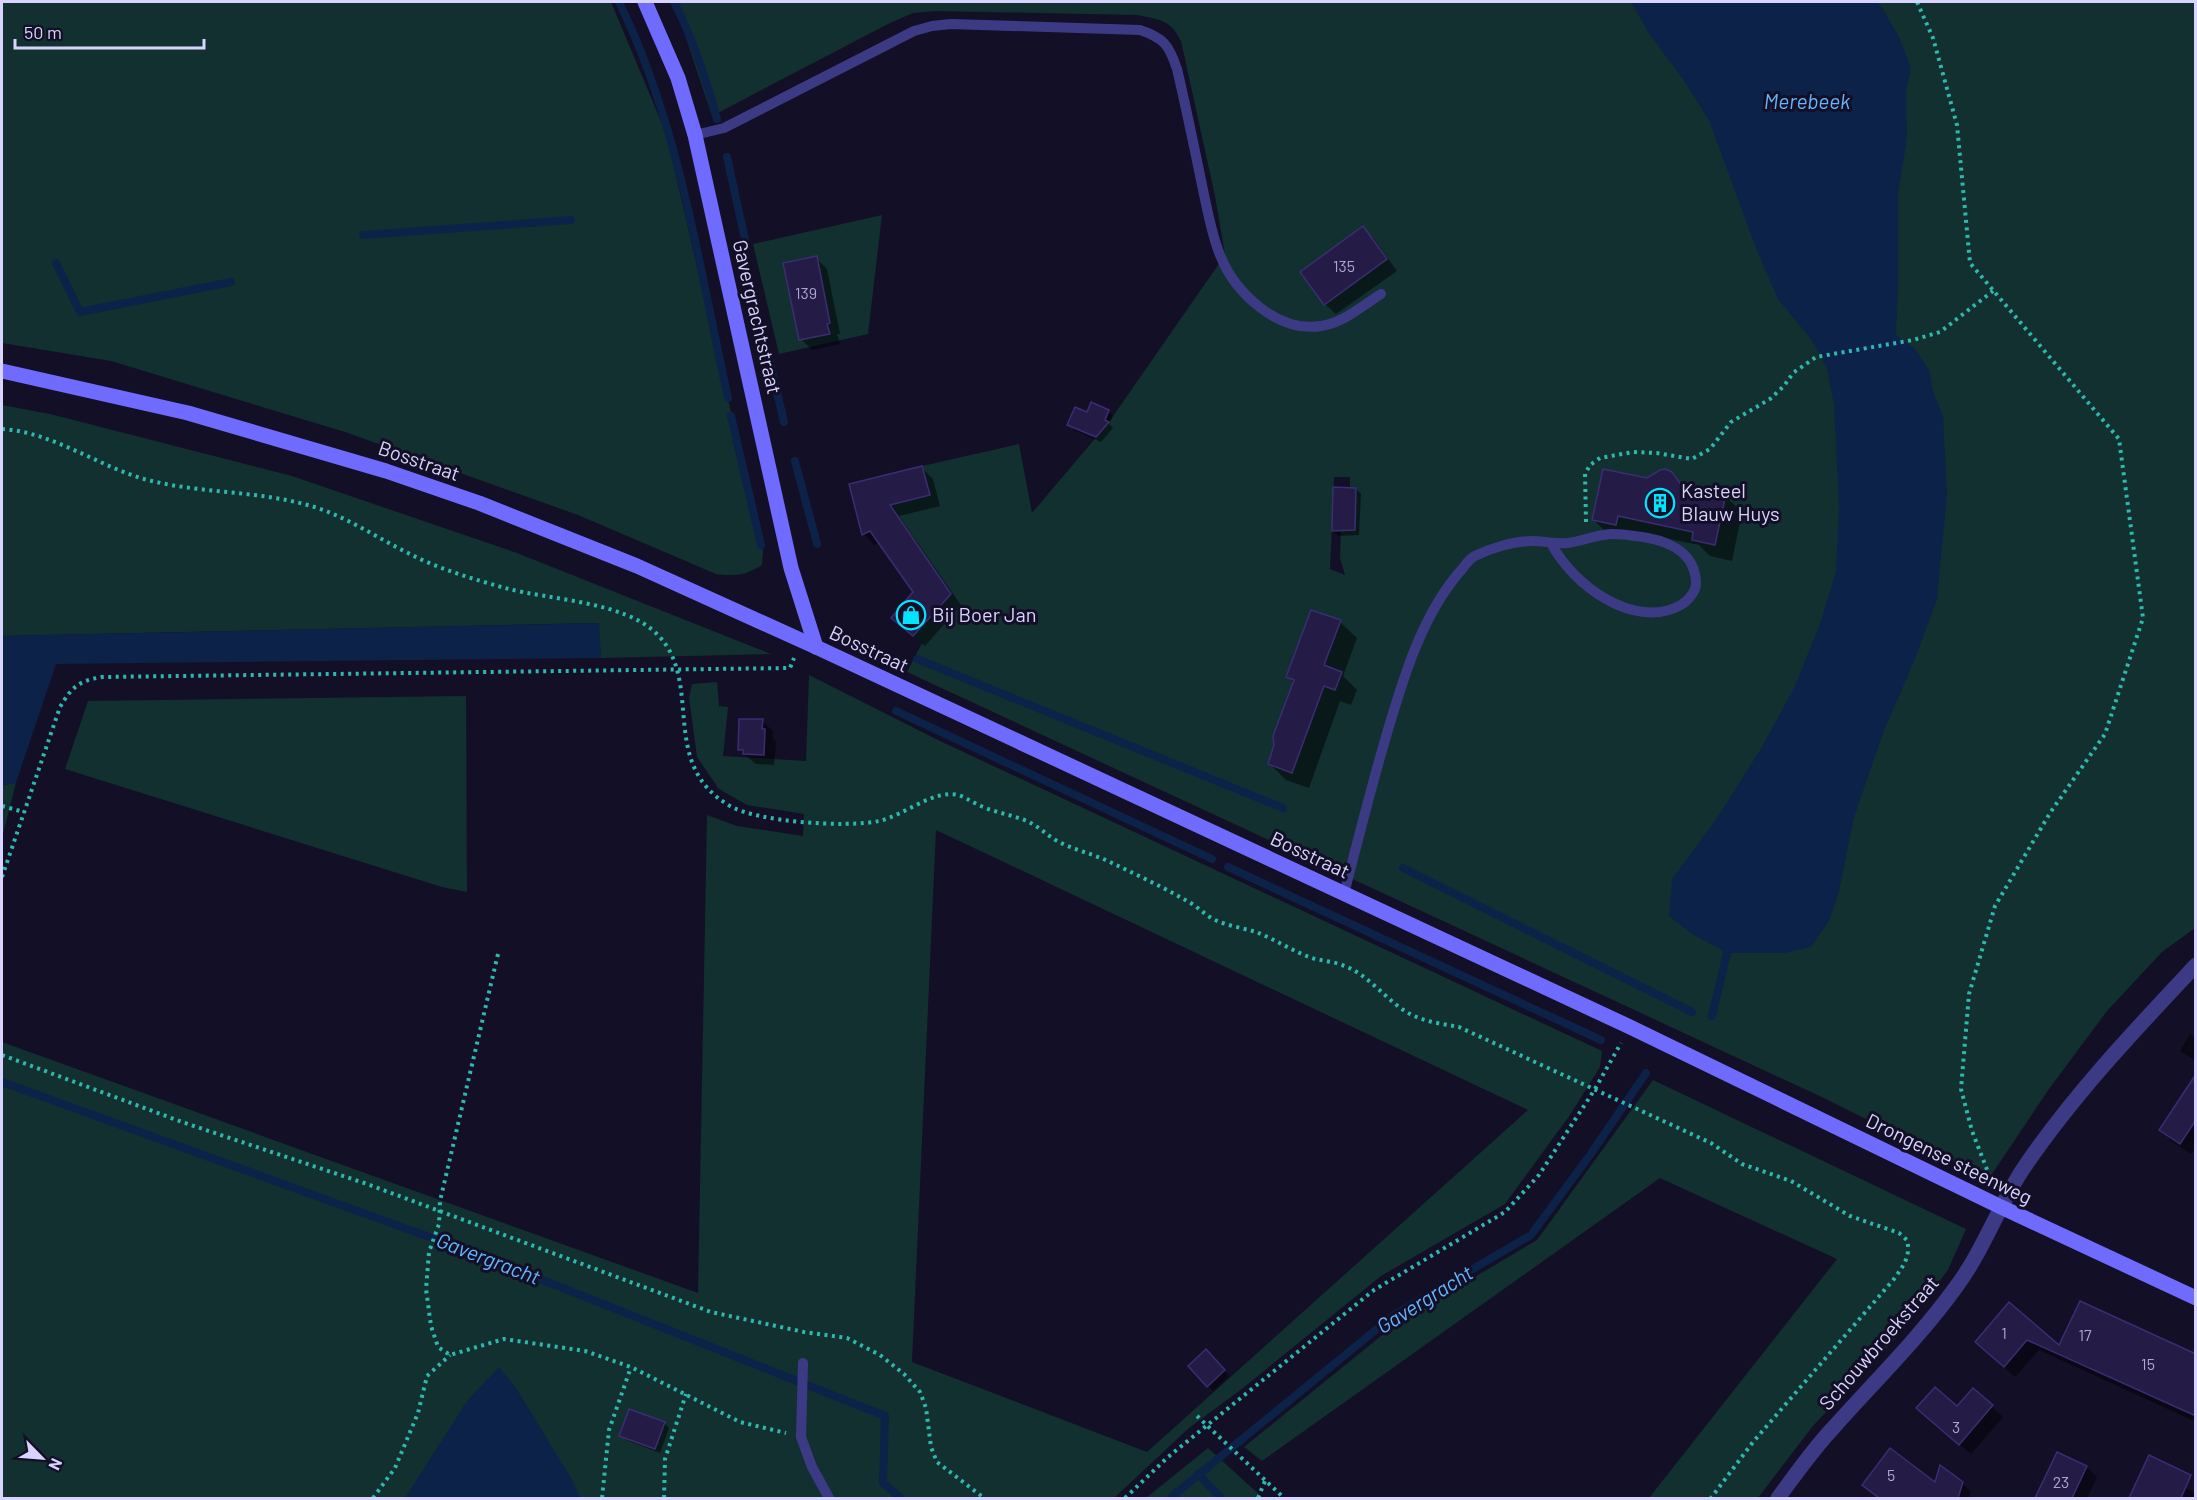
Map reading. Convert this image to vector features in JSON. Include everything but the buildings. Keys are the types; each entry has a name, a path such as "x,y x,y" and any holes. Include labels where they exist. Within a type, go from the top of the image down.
{"street":[{"name":"Gavergrachtstraat","path":"645,2 678,78 695,135 791,568 816,647"},
{"name":"Bosstraat","path":"2,371 188,413 386,471 479,503 638,566 801,640 1686,1055"},
{"name":"Schouwbroekstraat","path":"1778,1498 1833,1428 1956,1288 1977,1257 2001,1207 2023,1170 2068,1107 2196,965"},
{"name":"Drongense steenweg","path":"1686,1055 2196,1298"}],"lane":[{"path":"695,135 724,128 914,32 932,26 951,24 1140,30 1157,36 1170,48 1177,69 1220,255 1229,274 1248,297 1271,315 1299,327 1321,326 1340,321 1381,294"},
{"path":"1344,894 1400,689 1424,630 1448,584 1473,557 1502,546 1531,541 1569,543 1611,534 1642,537 1667,544 1685,554 1695,570 1696,588 1685,602 1671,610 1658,612 1635,610 1610,600 1583,584 1560,560 1551,543"},
{"path":"803,1363 801,1437 812,1467 830,1498"}],"path":[{"path":"1917,2 1933,38 1957,125 1970,263 2120,439 2143,618 2105,734 2050,813 1995,906 1969,994 1961,1089 1972,1131 2001,1207"},
{"path":"1587,539 1586,474 1590,465 1600,458 1633,452 1657,453 1692,459 1710,449 1731,422 1770,399 1784,386 1793,373 1816,357 1913,340 1940,332 1994,291"},
{"path":"2,429 40,436 123,472 165,484 261,494 316,507 416,557 482,581 536,596 598,606 620,614 643,624 657,634 669,650 678,670 685,734 692,763 702,782 714,796 733,808 751,815 846,825 882,821 941,796 952,794 963,796 980,806 1027,821 1057,841 1110,862 1190,902 1215,920 1258,933 1312,958 1341,964 1354,970 1408,1013 1424,1020 1459,1027 1711,1143 1742,1164 1791,1181 1850,1216 1899,1233 1907,1240 1909,1250 1907,1261 1754,1442 1711,1498"},
{"path":"2,877 60,707 70,690 84,680 102,677 790,668 801,640"},
{"path":"2,806 24,812"},
{"path":"450,1355 438,1347 431,1326 426,1289 429,1252 439,1224 438,1211 498,954"},
{"path":"1125,1498 1206,1425 1374,1290 1505,1212 1539,1175 1595,1089 1630,1027"},
{"path":"2,1055 182,1122 367,1184 711,1312 804,1332 847,1338 880,1355 920,1392 926,1408 931,1447 937,1462 984,1498"},
{"path":"373,1498 395,1468 418,1413 427,1376 450,1355 504,1339 585,1351 631,1367 740,1422 801,1437"},
{"path":"602,1498 609,1430 631,1367"},
{"path":"664,1498 665,1459 686,1394"},
{"path":"1197,1416 1284,1498"},
{"path":"1258,1498 1265,1481"}],"green space":[{"path":"2,2 611,2 666,133 763,550 762,565 740,574 716,574 578,515 345,432 111,361 2,343"},
{"path":"674,2 2195,2 2195,928 2162,952 2107,1011 2049,1089 1988,1180 1826,1099 907,672 922,643 913,636 938,609 935,605 951,594 891,505 930,495 922,466 1019,444 1032,513 1109,422 1225,255 1215,196 1181,41 1168,24 1137,15 936,11 913,13 712,116","holes":["1334,477 1350,477 1350,487 1356,488 1355,530 1341,531 1340,558 1345,575 1330,569","1311,610 1341,621 1324,665 1324,686 1292,773 1268,763 1274,745 1274,733 1305,684 1286,677"]},
{"path":"882,215 868,334 779,354 753,244"},
{"path":"2,405 50,414 292,476 517,553 771,654 601,658 598,623 2,636"},
{"path":"809,675 940,741 1602,1051 1600,1067 1570,1115 1505,1204 1381,1276 1243,1388 1189,1428 1114,1498 2,1498 2,1042 698,1293 707,815 737,826 803,836 804,814 747,805 719,789 697,757 689,698 692,684 717,682 719,706 728,707 723,756 806,761","holes":["936,830 1528,1110 1147,1452 912,1362"]},
{"path":"466,696 467,892 442,887 65,769 88,701"},
{"path":"16,783 2,838 2,785"},
{"path":"1653,1080 1966,1229 1948,1270 1894,1340 1812,1427 1758,1498 1649,1498 1837,1259 1660,1178 1262,1461 1244,1447 1397,1323 1537,1240"},
{"path":"1208,1448 1263,1498 1146,1498"}],"water":[{"name":"Merebeek","path":"1631,2 1877,2 1900,39 1911,68 1906,91 1907,138 1898,193 1896,335 1915,349 1929,370 1933,391 1943,416 1947,494 1937,599 1915,659 1883,733 1854,817 1839,892 1829,921 1811,947 1785,953 1727,953 1692,934 1669,916 1672,879 1715,821 1762,747 1794,688 1820,624 1836,571 1839,507 1834,405 1827,368 1811,339 1778,299 1757,251 1709,120 1648,32"},
{"path":"599,623 601,658 56,664 16,783 2,785 2,636"},
{"path":"499,1367 516,1388 573,1481 580,1498 405,1498 467,1401"}],"waterway":[{"path":"619,2 640,49 672,146 697,247 728,398"},
{"path":"674,2 698,59 717,119"},
{"path":"727,157 746,244"},
{"path":"363,235 571,220"},
{"path":"56,263 80,312 231,282"},
{"path":"768,354 784,422"},
{"path":"731,416 761,545"},
{"path":"795,461 817,544"},
{"path":"917,659 1283,808"},
{"path":"896,711 1212,859"},
{"path":"1228,867 1601,1040"},
{"path":"1403,868 1692,1012"},
{"name":"Gavergracht","path":"1712,1016 1727,953"},
{"name":"Gavergracht","path":"1170,1498 1394,1315 1531,1235 1590,1155 1646,1073"},
{"name":"Gavergracht","path":"2,1082 490,1259 885,1416 883,1483 901,1498"},
{"path":"1198,1474 1221,1498"}],"place":[{"name":"Kasteel Blauw Huys","path":"1660,503"},
{"name":"Bij Boer Jan","path":"911,615"}]}
